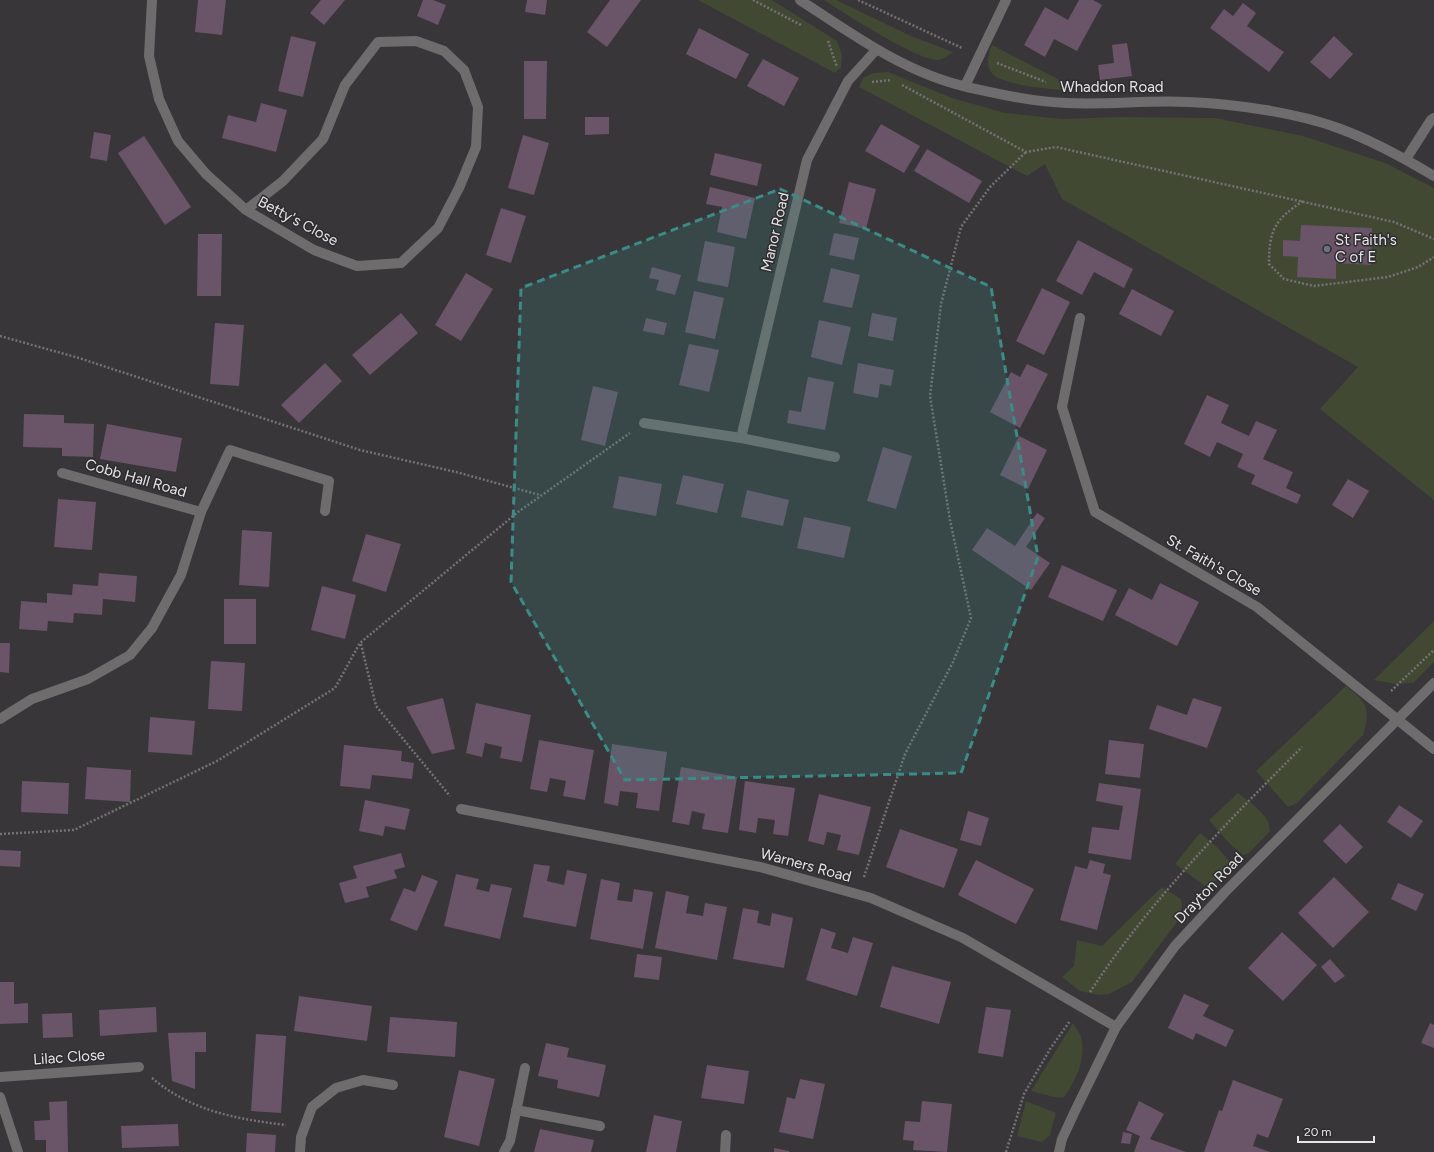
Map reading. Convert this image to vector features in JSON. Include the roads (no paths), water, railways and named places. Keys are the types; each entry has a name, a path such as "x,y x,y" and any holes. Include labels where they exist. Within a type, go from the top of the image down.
{"street":[{"name":"Betty's Close","path":"152,0 149,56 159,99 178,141 206,174 246,210 314,250 357,266 401,264 438,228 459,188 476,148 478,107 464,70 444,51 416,41 378,42 345,85 323,139 282,181 246,210"},
{"name":"Whaddon Road","path":"800,0 876,50 916,70 965,86 1021,98 1066,103 1188,102 1287,114 1338,128 1406,159 1434,176"},
{"path":"965,86 1006,0"},
{"name":"Manor Road","path":"741,438 807,160 848,81 876,50"},
{"path":"1406,159 1431,120 1434,118"},
{"name":"St. Faith's Close","path":"1080,318 1062,408 1094,512 1257,607 1434,749"},
{"path":"644,423 741,438 835,457"},
{"name":"Cobb Hall Road","path":"0,719 32,699 88,679 130,655 152,628 181,575 201,512 230,450 329,481 325,511"},
{"name":"Cobb Hall Road","path":"62,473 201,512"},
{"name":"Drayton Road","path":"1059,1152 1062,1139 1116,1027 1175,946 1226,892 1434,683"},
{"name":"Warners Road","path":"461,809 760,867 871,898 964,938 1116,1027"},
{"name":"Lilac Close","path":"0,1077 140,1067"},
{"path":"504,1152 510,1141 525,1068"},
{"path":"300,1152 300,1137 312,1107 336,1088 363,1080 393,1084"},
{"path":"0,1097 18,1152"},
{"path":"516,1110 600,1126"},
{"path":"725,1152 726,1135"}],"place":[{"name":"St Faith's C of E","path":"1327,249"}]}
